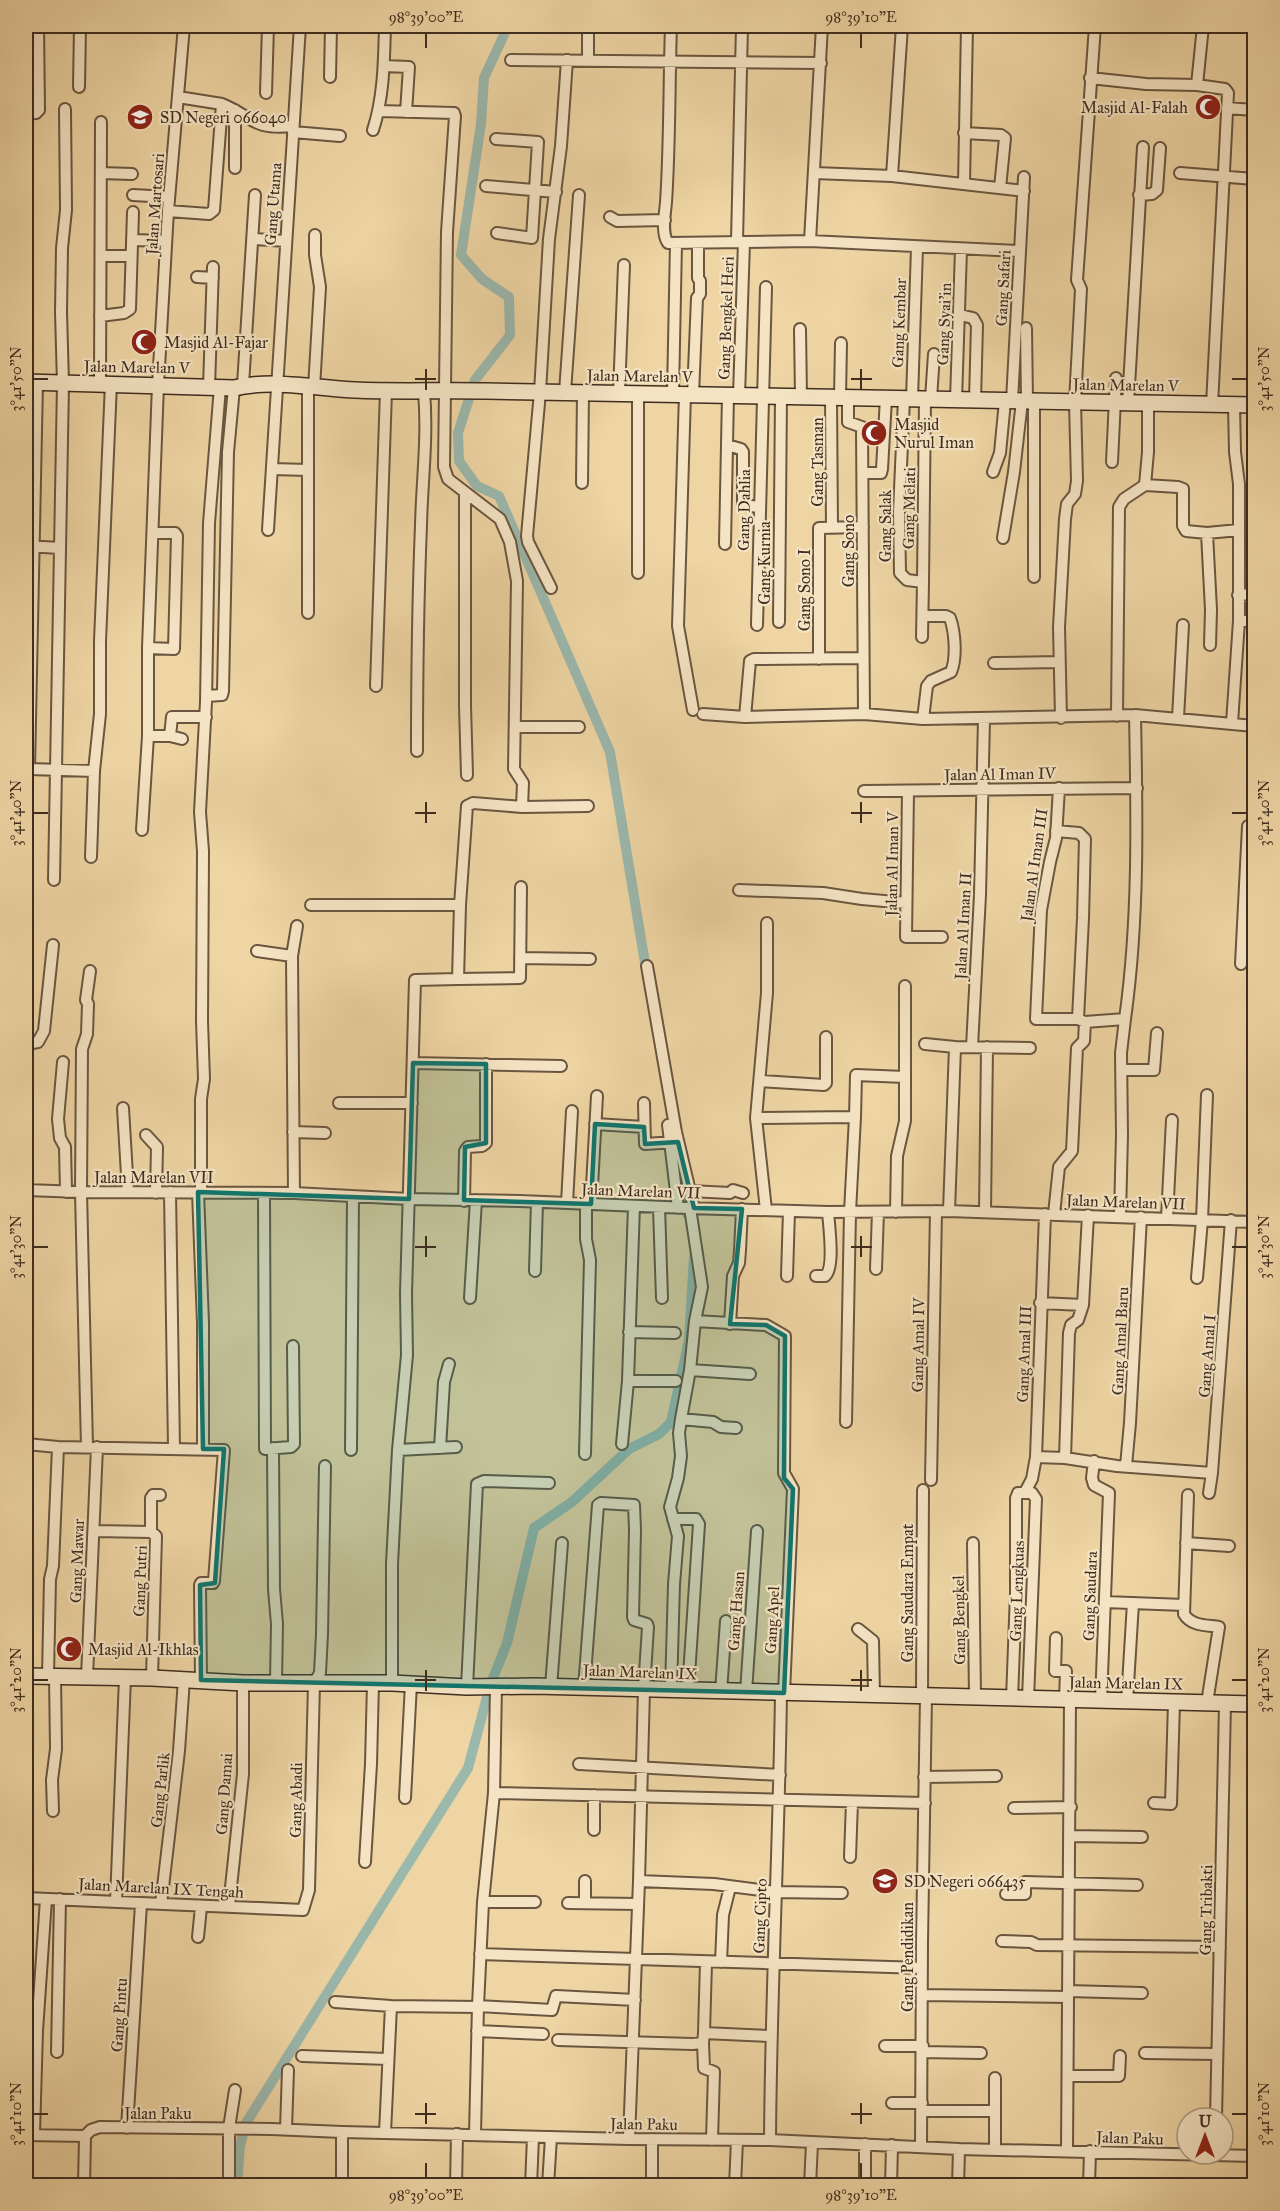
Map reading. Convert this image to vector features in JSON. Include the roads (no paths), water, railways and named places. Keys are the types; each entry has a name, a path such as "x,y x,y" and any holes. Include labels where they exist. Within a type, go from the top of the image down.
{"main road":[{"name":"Jalan Marelan V","path":"31,382 226,387 277,385 424,392 463,390 1254,405"},
{"name":"Jalan Marelan IX","path":"26,1676 184,1679 243,1683 392,1683 1254,1704"}],"street":[{"path":"26,114 36,113 39,110 38,26"},
{"path":"79,87 80,26"},
{"name":"Jalan Martosari","path":"142,830 148,736 148,648 158,385 168,211 184,26"},
{"path":"266,93 268,26"},
{"name":"Gang Utama","path":"268,530 300,26"},
{"path":"330,77 331,26"},
{"path":"373,130 379,111 384,66 385,26"},
{"path":"588,26 588,60"},
{"path":"671,26 670,138 665,220 668,243 810,241 1020,252"},
{"name":"Gang Bengkel Heri","path":"725,544 727,445 733,395 741,242 742,26"},
{"path":"810,241 822,26"},
{"path":"891,176 902,26"},
{"path":"964,184 967,26"},
{"path":"1061,718 1059,662 1065,519 1067,504 1076,491 1077,481 1074,402 1081,289 1077,280 1095,26"},
{"path":"1197,86 1203,26"},
{"path":"510,60 821,63"},
{"path":"551,588 527,536 540,392 549,239 567,60"},
{"path":"384,66 409,67 406,112"},
{"path":"1090,78 1225,89 1228,93 1212,405"},
{"path":"178,97 222,104 235,110 247,120 266,128 293,129 340,136"},
{"path":"168,211 209,214 214,210 222,104"},
{"path":"1227,108 1254,110"},
{"path":"54,880 63,384 62,248 66,210 65,109"},
{"path":"235,110 235,168"},
{"path":"379,111 454,113 455,116 447,232 443,391 444,467 448,479 465,494 495,514 510,542 517,581 514,769 523,783 522,807"},
{"path":"91,857 94,771 100,714 105,383 100,316 101,122"},
{"path":"964,133 1001,135 1005,138 1000,188"},
{"path":"496,139 538,142 532,238"},
{"path":"1112,462 1121,403 1143,147"},
{"path":"1139,195 1152,194 1157,190 1160,148"},
{"path":"101,173 132,174"},
{"path":"814,173 891,176 1024,191"},
{"path":"1180,173 1254,180"},
{"name":"Gang Safari","path":"1020,401 1020,252 1024,177"},
{"path":"486,186 555,192"},
{"path":"133,195 170,197"},
{"path":"203,1449 200,1192 201,1099 204,1079 200,812 206,717 209,523 226,387 253,239 255,195"},
{"path":"565,392 579,195"},
{"path":"100,316 124,313 130,309 133,212"},
{"path":"610,217 617,221 665,220"},
{"path":"497,233 549,239"},
{"path":"308,614 307,493 311,388 320,287 315,255 315,235"},
{"path":"253,239 286,241"},
{"path":"132,240 166,241"},
{"path":"676,243 684,394 678,626 698,712 745,717 864,714 923,719 1136,715 1254,726"},
{"path":"684,394 697,298 700,294 698,243"},
{"name":"Gang Kembar","path":"917,248 918,399"},
{"name":"Gang Syai'in","path":"956,400 961,250"},
{"path":"101,256 131,256"},
{"path":"619,393 624,265"},
{"path":"197,277 213,273 226,387 228,452 223,692 222,695 206,696"},
{"name":"Gang Dahlia","path":"756,625 766,287"},
{"path":"960,315 973,318 977,325 975,400"},
{"path":"1003,538 1014,472 1026,328"},
{"path":"800,329 801,396"},
{"path":"840,397 841,343"},
{"path":"918,399 934,354"},
{"path":"1116,378 1121,403"},
{"path":"31,382 28,769 94,771"},
{"path":"376,686 387,391"},
{"path":"417,751 417,663 424,439 427,421 424,392"},
{"path":"582,483 583,393"},
{"path":"638,393 638,573"},
{"name":"Gang Kurnia","path":"779,622 781,396"},
{"name":"Gang Sono","path":"840,397 848,422 862,427 864,714"},
{"name":"Gang Tasman","path":"832,527 840,397"},
{"path":"863,473 880,473 882,469 886,398"},
{"name":"Gang Melati","path":"918,399 923,582"},
{"name":"Gang Salak","path":"918,399 899,512 900,573 907,580 923,582"},
{"path":"993,472 1020,401"},
{"path":"1020,401 1034,577"},
{"path":"1145,485 1148,403"},
{"path":"1232,723 1239,621 1239,484 1235,452 1234,405"},
{"path":"727,445 741,449 742,452 743,505 759,507"},
{"path":"272,469 308,470"},
{"path":"1117,716 1119,507 1124,499 1145,485 1182,488 1184,495 1183,528 1190,532 1207,533 1239,530"},
{"path":"465,494 467,775"},
{"path":"832,527 862,527"},
{"name":"Gang Sono I","path":"819,659 819,528 832,527"},
{"path":"148,648 174,649 177,536 175,533 153,533"},
{"path":"1207,533 1211,610 1210,645"},
{"path":"30,546 60,548"},
{"path":"922,637 923,582"},
{"path":"1238,595 1254,594"},
{"path":"923,616 950,618 954,645 954,664 951,672 931,681 927,686 923,719"},
{"path":"1239,621 1254,621"},
{"path":"1178,718 1183,625"},
{"path":"745,717 750,661 754,659 863,658"},
{"path":"994,663 1059,662"},
{"path":"1120,1216 1121,1053 1132,969 1138,818 1136,715"},
{"path":"170,736 171,717 206,717"},
{"name":"Jalan Al Iman II","path":"972,1047 980,895 984,719"},
{"path":"515,727 579,727"},
{"path":"148,736 170,736 183,739"},
{"name":"Jalan Al Iman III","path":"1059,788 1056,831 1041,910 1036,1019 1082,1020"},
{"name":"Jalan Al Iman IV","path":"864,791 1137,788"},
{"name":"Jalan Al Iman V","path":"908,791 906,937 942,937"},
{"path":"458,979 460,905 467,807 473,803 522,807 588,806"},
{"path":"1241,964 1248,826 1254,826"},
{"name":"Gang Amal III","path":"1012,1699 1016,1593 1016,1498 1018,1493 1025,1492 1031,1485 1036,1457 1040,1304 1049,1214 1059,1167 1072,1151 1077,1048 1084,1041 1082,1020 1085,839 1079,832 1056,831"},
{"path":"392,1683 391,1598 398,1450 407,1355 406,1293 415,980 520,978 521,887"},
{"path":"739,890 823,893 906,903"},
{"path":"311,904 460,905"},
{"path":"766,923 766,993 756,1118 766,1210"},
{"path":"294,1193 292,956 297,926"},
{"path":"26,1190 26,1044 38,1042 44,1031 53,945"},
{"path":"257,951 292,956"},
{"path":"520,958 590,959"},
{"path":"647,966 674,1142 702,1287 679,1433 681,1456 678,1478 670,1507 678,1536 674,1584 671,1690"},
{"name":"Gang Mawar","path":"87,1677 94,1532 81,1192 82,1049 87,1034 88,1004 86,1000 90,971"},
{"path":"896,1212 897,1156 904,1120 905,986"},
{"path":"1082,1020 1125,1019"},
{"path":"1121,1070 1154,1070 1157,1033"},
{"path":"760,1081 824,1085 826,1083 826,1037"},
{"path":"925,1044 955,1047 1030,1048"},
{"path":"949,1211 955,1047"},
{"path":"985,1212 987,1047"},
{"path":"63,1062 58,1119 60,1138 65,1147 66,1192"},
{"path":"413,1063 561,1066"},
{"path":"470,1298 470,1201 465,1151 468,1147 482,1146 486,1143 486,1065"},
{"path":"846,1422 850,1212 856,1075 905,1077"},
{"path":"1197,1278 1202,1220 1206,1095"},
{"path":"585,1454 590,1260 586,1239 597,1096"},
{"path":"339,1103 412,1103"},
{"path":"644,1103 645,1144 674,1142"},
{"path":"123,1108 128,1192"},
{"path":"567,1203 572,1112"},
{"path":"756,1118 855,1117"},
{"path":"1167,1218 1172,1120"},
{"path":"595,1124 644,1127"},
{"path":"668,1125 690,1191 686,1208"},
{"path":"293,1132 326,1133"},
{"path":"146,1135 157,1147 156,1193"},
{"name":"Jalan Marelan VII","path":"26,1190 294,1193 409,1200 828,1212 949,1211 1254,1222"},
{"path":"690,1191 730,1193 733,1190 742,1193"},
{"path":"170,1192 174,1448"},
{"path":"264,1193 263,1448 291,1447 294,1444 293,1346"},
{"path":"351,1450 353,1197"},
{"path":"535,1271 537,1202"},
{"path":"622,1444 628,1381 634,1206"},
{"path":"659,1207 662,1298"},
{"path":"695,1321 730,1324 733,1276 739,1263 742,1209"},
{"path":"787,1276 789,1211"},
{"name":"Gang Amal IV","path":"931,1480 936,1211"},
{"path":"816,1276 825,1276 829,1273 831,1264 828,1212"},
{"path":"876,1269 878,1212"},
{"path":"1065,1458 1070,1326 1078,1320 1083,1305 1088,1215"},
{"name":"Gang Amal Baru","path":"1126,1466 1141,1217"},
{"name":"Gang Amal I","path":"1209,1493 1232,1220"},
{"path":"1040,1304 1083,1305"},
{"name":"Gang Apel","path":"730,1324 766,1325 785,1336 784,1473 793,1489 782,1693"},
{"path":"629,1332 675,1333"},
{"path":"440,1448 444,1382 449,1364"},
{"path":"690,1370 750,1374"},
{"path":"628,1381 676,1381"},
{"path":"681,1419 713,1422 721,1427 736,1428"},
{"path":"26,1444 58,1447 224,1450 214,1581 200,1585 201,1680"},
{"path":"53,1811 52,1780 56,1749 51,1676 50,1579 54,1556 58,1447"},
{"path":"398,1450 456,1447"},
{"path":"273,1448 276,1682"},
{"path":"1036,1457 1212,1473"},
{"name":"Gang Saudara","path":"1094,1461 1092,1478 1094,1485 1109,1493 1101,1701"},
{"path":"314,1683 320,1673 322,1634 325,1466"},
{"path":"475,2134 480,1954 494,1793 484,1687 477,1484 484,1481 549,1483"},
{"name":"Gang Saudara Empat","path":"922,1490 924,1696"},
{"name":"Gang Lengkuas","path":"1025,1492 1032,1493 1036,1499 1028,1699"},
{"name":"Gang Putri","path":"152,1678 156,1536 151,1532 151,1498 153,1495 160,1495"},
{"path":"1188,1495 1184,1614 1188,1620 1219,1627 1207,1703"},
{"path":"584,1688 598,1503 632,1505 635,1507 633,1617 634,1620 647,1624 648,1627 629,2139"},
{"path":"673,1519 696,1519 699,1524 688,1691"},
{"path":"94,1532 151,1532"},
{"name":"Gang Hasan","path":"746,1692 757,1532"},
{"path":"551,1687 562,1543"},
{"name":"Gang Bengkel","path":"973,1543 975,1697"},
{"path":"1186,1543 1229,1546"},
{"path":"1105,1602 1184,1605"},
{"path":"1127,1701 1133,1603"},
{"path":"721,1692 726,1621"},
{"path":"858,1629 873,1641 874,1695"},
{"path":"1056,1638 1055,1671 1066,1671 1071,1807 1067,1945 1067,2151"},
{"path":"116,1901 125,1678"},
{"name":"Gang Parlik","path":"161,1904 179,1751 184,1679"},
{"name":"Gang Damai","path":"229,1906 243,1774 243,1683"},
{"name":"Gang Abadi","path":"295,1911 303,1910 309,1890 314,1683"},
{"path":"365,1862 373,1683"},
{"path":"405,1798 411,1684"},
{"name":"Gang Cipto","path":"770,2140 782,1693"},
{"name":"Gang Pendidikan","path":"921,2146 924,1696"},
{"path":"1154,1803 1171,1804 1174,1702"},
{"name":"Gang Tribakti","path":"1216,2106 1226,1704"},
{"path":"579,1764 780,1775"},
{"path":"924,1777 996,1776"},
{"path":"494,1793 925,1803"},
{"path":"594,1795 594,1830"},
{"path":"850,1857 852,1802"},
{"path":"1014,1808 1071,1807"},
{"path":"1069,1836 1142,1837"},
{"path":"585,1881 585,1903"},
{"path":"639,1881 714,1884 776,1892 842,1893"},
{"path":"1006,1894 1025,1894 1025,1882 1137,1885"},
{"path":"721,1962 723,1915 730,1887"},
{"name":"Jalan Marelan IX Tengah","path":"26,1898 201,1907 229,1906 295,1911"},
{"path":"30,2134 46,1899"},
{"path":"57,2052 60,1899"},
{"path":"483,1902 535,1902"},
{"path":"568,1903 638,1904"},
{"name":"Gang Pintu","path":"127,2128 141,1904"},
{"path":"198,1937 201,1907"},
{"path":"1002,1941 1031,1942 1036,1945 1220,1947"},
{"path":"480,1954 922,1968"},
{"path":"706,1962 704,2068 714,2072 712,2139"},
{"path":"922,1995 1142,1994"},
{"path":"335,2002 391,2006 553,2010 556,1996 635,2000"},
{"path":"385,2133 391,2006"},
{"path":"477,2031 543,2034"},
{"path":"558,2040 634,2042 771,2036"},
{"path":"885,2046 981,2053"},
{"path":"1145,2053 1217,2054"},
{"path":"302,2056 388,2059"},
{"path":"1068,2076 1119,2076 1119,2056"},
{"path":"286,2129 288,2070"},
{"path":"995,2079 995,2149"},
{"path":"229,2186 236,2090"},
{"path":"891,2103 995,2111"},
{"name":"Jalan Paku","path":"30,2134 85,2136 91,2130 100,2127 232,2128 342,2133 770,2140 959,2149 1175,2154"},
{"path":"342,2133 342,2186"},
{"path":"456,2186 457,2134"},
{"path":"84,2186 85,2136"},
{"path":"531,2186 533,2137"},
{"path":"548,2186 551,2137"},
{"path":"652,2139 652,2186"},
{"path":"735,2186 737,2140"},
{"path":"810,2186 812,2143"},
{"path":"865,2144 865,2186"},
{"path":"891,2186 892,2145"},
{"path":"958,2186 959,2149"},
{"path":"1089,2186 1090,2151"},
{"name":"Jalan Paku","path":"1235,2156 1254,2156"}],"waterway":[{"path":"508,26 484,78 481,124 461,255 482,279 509,297 510,335 475,380 458,433 459,461 477,486 499,496 610,752 647,975"},
{"path":"677,1156 687,1214"},
{"path":"237,2186 240,2146 246,2123 468,1768 490,1686 507,1643 534,1528 572,1502 629,1449 659,1434 671,1422 689,1340 694,1257"}],"place":[{"name":"Masjid Al-Falah","path":"1208,107"},
{"name":"SD Negeri 066040","path":"140,117"},
{"name":"Masjid Al-Fajar","path":"144,342"},
{"name":"Masjid Nurul Iman","path":"874,433"},
{"name":"Masjid Al-Ikhlas","path":"69,1649"},
{"name":"SD Negeri 066435","path":"885,1881"}]}
